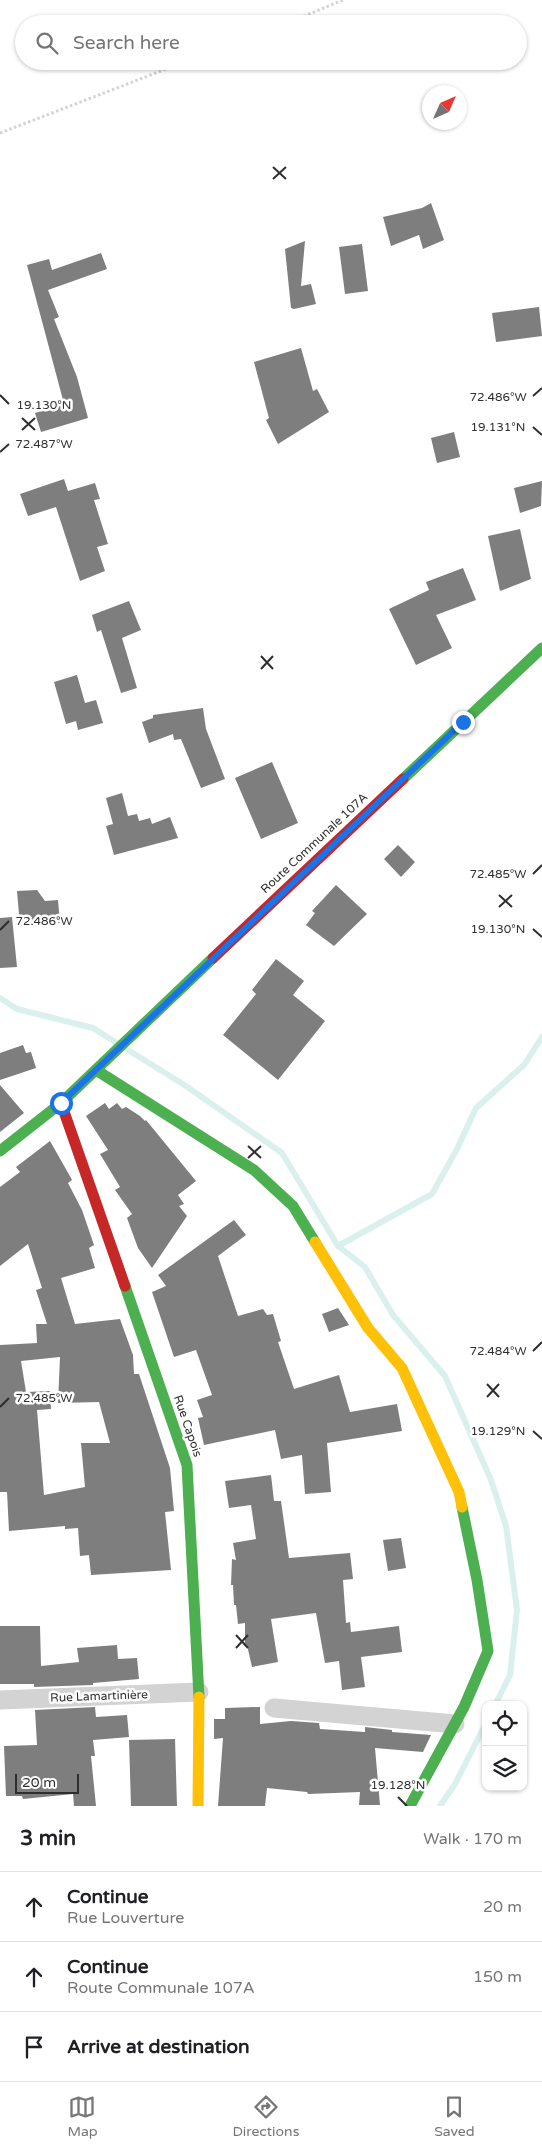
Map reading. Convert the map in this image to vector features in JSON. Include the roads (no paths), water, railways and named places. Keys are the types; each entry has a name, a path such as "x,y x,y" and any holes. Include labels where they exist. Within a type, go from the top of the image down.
{"street":[{"name":"Route Communale 107A","path":"0,1151 61,1103 542,648"},
{"path":"96,1070 254,1170 293,1206 368,1328 402,1368 459,1492 477,1580 488,1651 455,1724 410,1806"},
{"name":"Rue Capois","path":"61,1103 187,1466 199,1692 198,1806"},
{"name":"Rue Lamartinière","path":"0,1700 199,1692"},
{"path":"274,1708 455,1724"}],"waterway":[{"path":"0,998 17,1009 93,1028 117,1043"},
{"path":"125,1048 186,1086 282,1153 338,1246 432,1194 457,1149 476,1108 524,1065 542,1037"},
{"path":"338,1246 365,1267 393,1315 445,1376 491,1480 506,1526 517,1610 510,1675 497,1701"},
{"path":"440,1806 455,1784 482,1731"}]}
